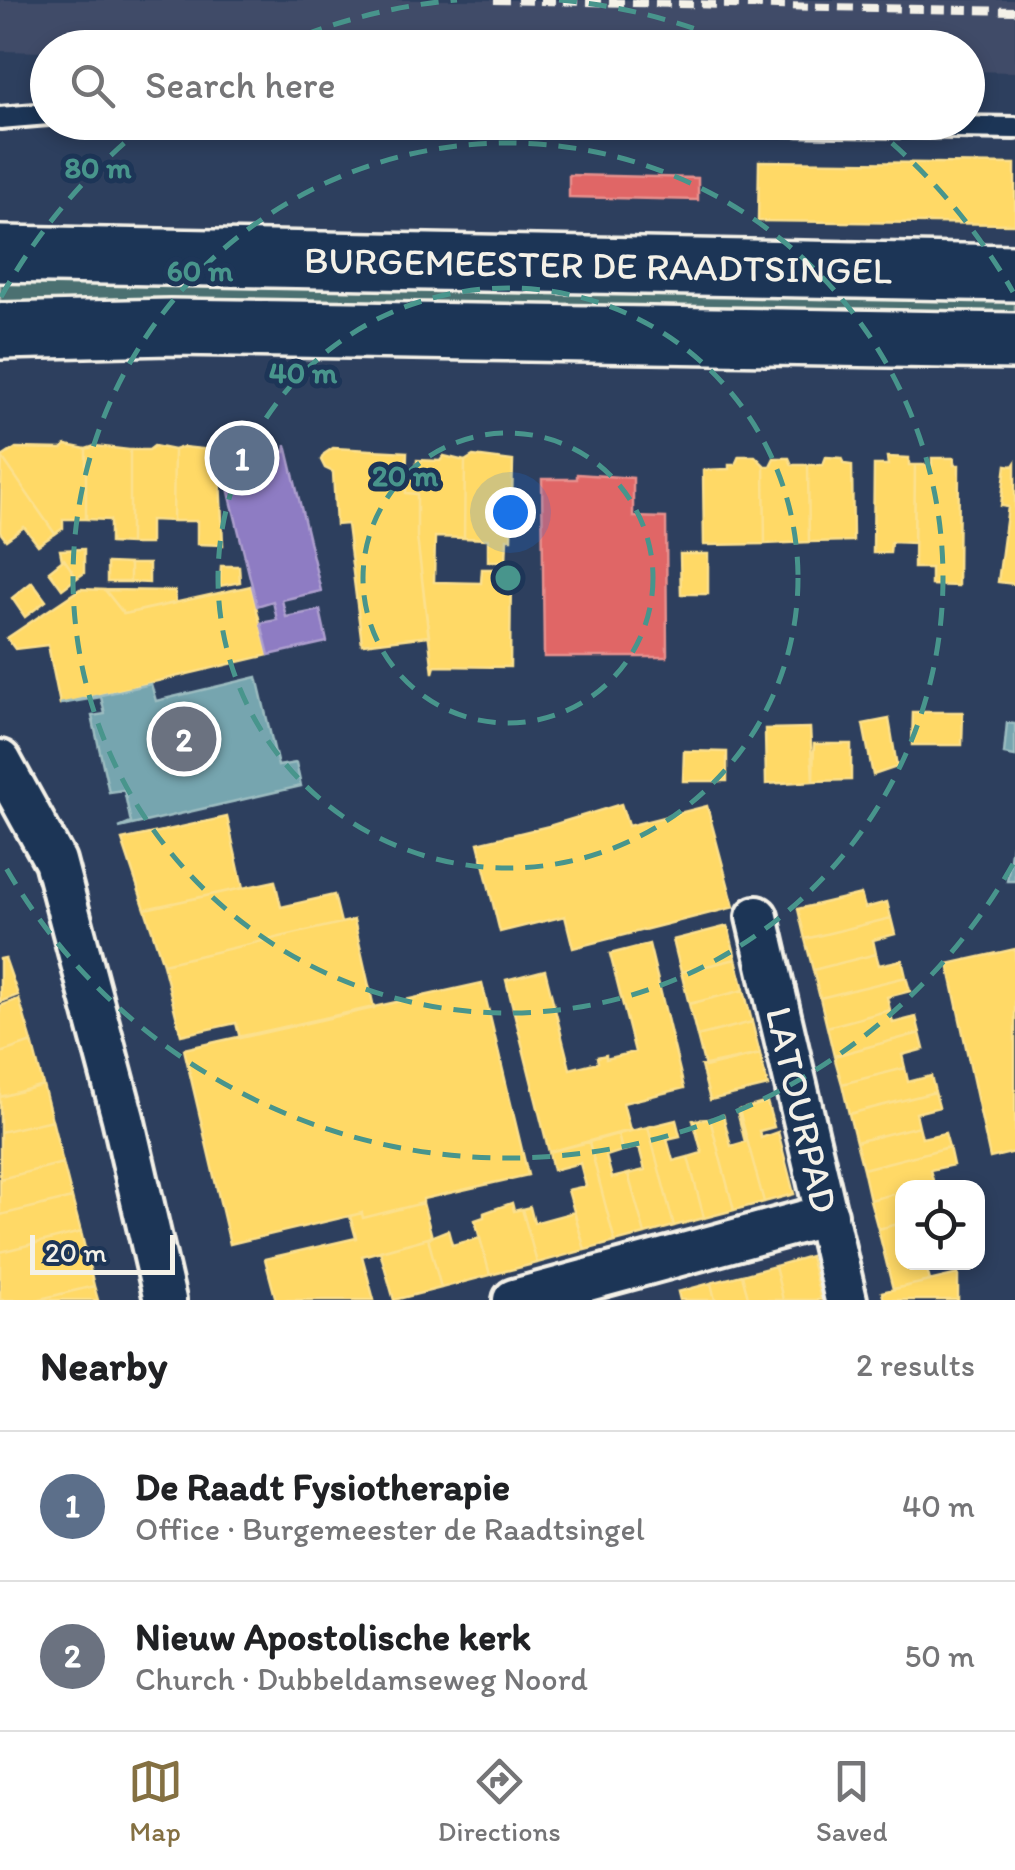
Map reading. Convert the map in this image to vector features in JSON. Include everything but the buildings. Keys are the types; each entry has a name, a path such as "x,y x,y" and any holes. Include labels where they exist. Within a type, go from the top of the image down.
{"main road":[{"name":"BURGEMEESTER DE RAADTSINGEL","path":"0,254 1015,273"},
{"name":"BURGEMEESTER DE RAADTSINGEL","path":"0,331 170,327 1015,341"}],"street":[{"path":"0,761 54,862 123,1118 165,1300"},
{"name":"LATOURPAD","path":"757,917 846,1300"},
{"path":"514,1300 827,1216"}],"lane":[{"path":"0,118 30,116"},
{"path":"985,128 1015,128"}],"shaded area":[{"path":"0,0 1015,0 1015,72 985,71 985,30 30,30 30,52 0,51"}],"green space":[{"path":"0,283 1015,298 1015,321 0,308"}],"railway":[{"path":"494,0 1015,11"}],"place":[{"name":"De Raadt Fysiotherapie","path":"242,458"},
{"name":"Nieuw Apostolische kerk","path":"184,739"}]}
